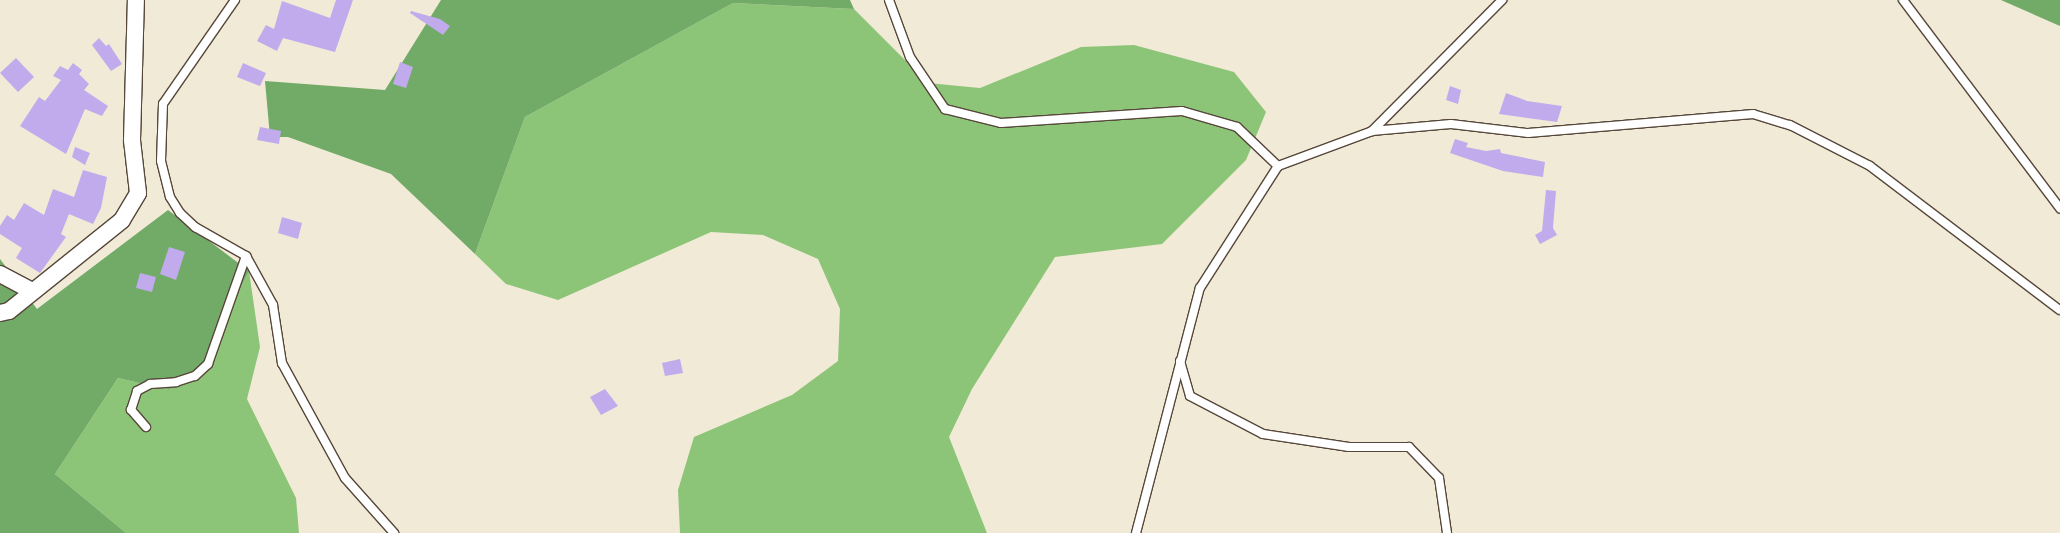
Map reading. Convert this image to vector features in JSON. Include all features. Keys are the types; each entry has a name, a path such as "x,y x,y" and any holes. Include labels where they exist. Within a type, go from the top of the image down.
{"street":[{"path":"0,313 9,311 122,220 138,193 132,140 136,0"},
{"path":"0,274 32,291"}],"lane":[{"path":"235,0 163,104 161,161 170,197 180,213 195,226 246,256 273,305 282,364 345,478 394,533"},
{"path":"889,0 910,57 945,109 1001,123 1182,111 1237,127 1278,166"},
{"path":"1372,131 1502,0"},
{"path":"1903,0 2060,208"},
{"path":"1136,533 1200,288 1278,166 1372,131 1451,124 1528,134 1753,114 1790,125 1870,166 2060,310"},
{"path":"146,427 131,410 137,392 150,384 176,382 195,376 208,364 246,256"},
{"path":"1180,359 1190,396 1263,434 1349,447 1409,447 1439,478 1447,533"}],"green space":[{"path":"441,0 850,0 854,9 733,3 525,117 475,254 391,174 288,137 270,137 265,81 385,90"},
{"path":"2001,0 2060,0 2060,26"},
{"path":"733,3 854,9 928,83 980,88 1081,47 1134,45 1234,72 1266,112 1246,160 1162,244 1055,257 972,389 949,437 987,533 680,533 678,490 694,437 792,395 838,361 840,309 818,259 763,235 711,232 558,300 506,284 475,254 525,117"},
{"path":"168,210 249,271 201,366 169,390 118,378 55,474 126,533 0,533 0,259 37,309"},
{"path":"249,271 260,347 247,399 296,498 299,533 126,533 55,474 118,378 169,390 201,366"}],"building":[{"path":"336,0 353,0 335,52 283,38 277,51 257,41 266,25 274,29 282,1 330,18"},
{"path":"411,11 440,19 450,26 443,35 410,13"},
{"path":"99,38 106,46 109,44 122,64 111,71 92,45"},
{"path":"16,58 34,77 18,92 0,73"},
{"path":"400,62 413,67 406,88 393,84"},
{"path":"73,63 82,70 79,74 89,84 84,90 108,106 102,116 85,109 66,154 20,126 39,97 45,101 61,80 53,76 60,66 68,70"},
{"path":"243,63 266,73 260,86 237,77"},
{"path":"1450,86 1461,90 1458,104 1446,100"},
{"path":"1506,93 1527,101 1562,106 1557,122 1499,114"},
{"path":"260,127 281,131 279,144 257,140"},
{"path":"1455,139 1468,143 1466,147 1486,151 1500,149 1501,153 1545,162 1543,177 1503,171 1450,153"},
{"path":"75,147 90,153 85,165 72,157"},
{"path":"83,170 107,177 101,208 93,224 69,214 61,234 66,237 40,273 16,258 22,248 0,234 0,226 7,215 14,220 24,203 44,215 53,189 74,197"},
{"path":"1546,190 1556,191 1553,228 1557,235 1540,244 1535,235 1542,231"},
{"path":"282,217 302,223 298,239 278,233"},
{"path":"169,247 185,252 176,280 160,274"},
{"path":"140,273 156,277 152,292 136,288"},
{"path":"680,359 683,373 665,376 662,363"},
{"path":"605,389 618,406 601,415 590,397"}]}
